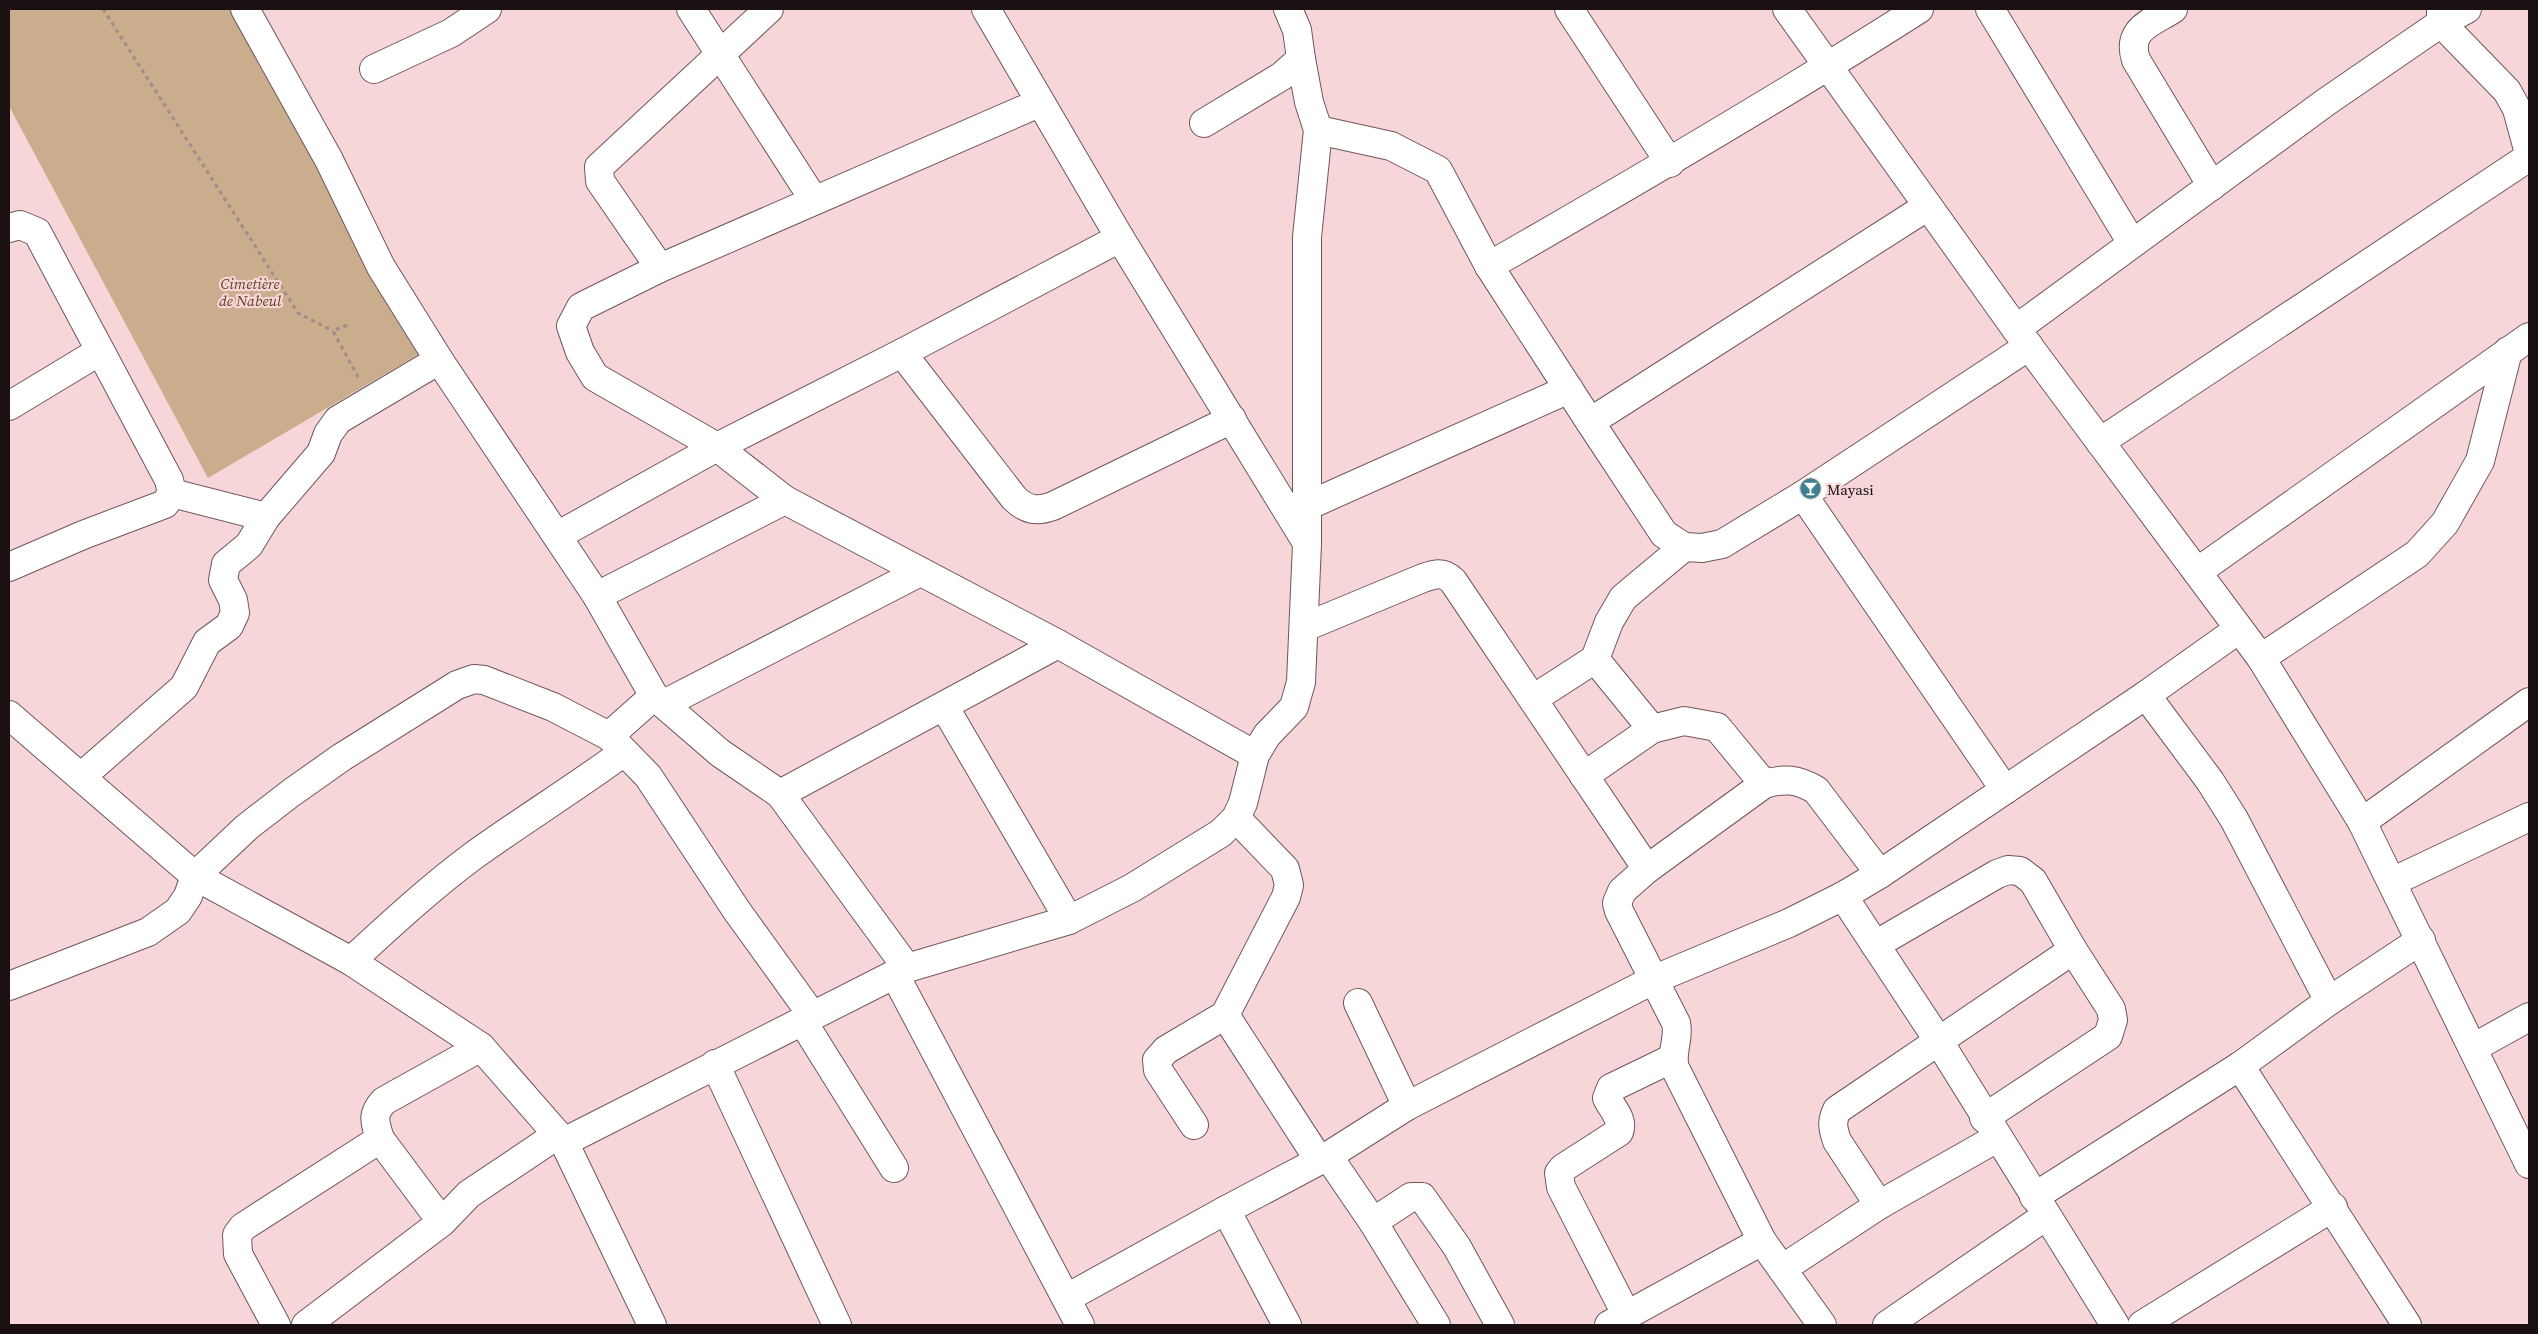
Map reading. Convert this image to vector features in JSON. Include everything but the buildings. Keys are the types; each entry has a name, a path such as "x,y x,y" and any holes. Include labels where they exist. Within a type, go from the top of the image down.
{"street":[{"path":"245,9 329,160 381,267 439,360 596,596 659,700 720,753 780,794 901,971 1080,1325"},
{"path":"374,69 451,33 487,9"},
{"path":"691,9 722,54 814,200"},
{"path":"660,268 600,181 599,167 769,9"},
{"path":"986,9 1120,238 1307,544"},
{"path":"306,1325 442,1222 469,1194 560,1139 901,971 1069,920 1132,888 1221,833 1236,818 1243,803 1255,755 1267,735 1294,707 1299,695 1306,627 1307,237 1318,130 1309,102 1297,30 1288,9"},
{"path":"1569,9 1670,163"},
{"path":"1787,9 2022,337 2261,658 2362,822 2529,1164"},
{"path":"1489,266 1670,163 1920,9"},
{"path":"1990,9 2132,244"},
{"path":"2173,9 2142,28 2134,36 2132,47 2136,60 2212,186"},
{"path":"1318,130 1391,146 1438,170 1489,266 1664,534 1684,547 1702,548 1722,544 1802,495 2022,337 2132,244 2441,16 2467,9"},
{"path":"2100,442 2529,155 2517,109 2507,91 2441,16"},
{"path":"1204,123 1282,76 1301,59"},
{"path":"1040,103 660,268 581,307 572,326 580,352 595,377 717,447 786,500 1058,644 1255,755"},
{"path":"1590,422 1928,206"},
{"path":"9,228 20,225 37,232 168,480 172,493 165,504 10,564"},
{"path":"557,536 717,447 902,353 1120,238"},
{"path":"2197,572 2519,344"},
{"path":"2261,658 2417,554 2445,523 2480,462 2519,344"},
{"path":"9,406 100,351"},
{"path":"902,353 1009,492 1021,505 1030,509 1041,510 1053,506 1232,419"},
{"path":"81,777 184,687 207,642 229,626 235,613 233,600 223,580 226,564 249,545 266,517 321,453 328,434 338,420 439,360"},
{"path":"1307,506 1569,389"},
{"path":"172,493 266,517"},
{"path":"1802,495 2005,790"},
{"path":"596,596 786,500"},
{"path":"1533,699 1595,659 1609,622 1623,598 1684,547"},
{"path":"351,961 397,919 472,857 578,786 659,700 920,572"},
{"path":"1306,627 1422,578 1441,573 1447,575 1453,581 1647,869"},
{"path":"1067,1298 1324,1158 1407,1106 1655,979 1789,923 1843,896 1880,874 2146,695 2239,629"},
{"path":"780,794 1058,644"},
{"path":"1595,659 1652,729"},
{"path":"9,986 148,932 178,911 188,896 195,876 247,827 291,793 342,757 467,681 484,680 553,707 617,744 648,776 808,1018 894,1168"},
{"path":"2146,695 2210,781 2234,819 2329,1001"},
{"path":"2362,822 2529,702"},
{"path":"944,706 1069,920"},
{"path":"9,715 195,876 351,961 481,1047 560,1139 652,1325"},
{"path":"1584,776 1652,729 1684,721 1717,727 1764,784"},
{"path":"1822,1325 1762,1241 1675,1068 1673,1058 1679,1033 1676,1023 1619,911 1617,903 1622,891 1647,869 1764,784 1783,778 1801,781 1816,790 1880,874"},
{"path":"2392,882 2529,817"},
{"path":"1194,1125 1158,1070 1157,1060 1166,1050 1225,1015 1286,897 1289,884 1285,869 1236,818"},
{"path":"1782,1269 1879,1206 1990,1128 2108,1036 2113,1020 2111,1009 2073,950 2033,881 2020,871 2008,870 1997,874 1875,946"},
{"path":"1843,896 1938,1040 1990,1128 2040,1206 2105,1322"},
{"path":"1887,1325 2040,1206 2240,1066 2329,1001 2421,940"},
{"path":"1879,1206 1837,1141 1832,1119 1837,1110 2073,950"},
{"path":"1358,1003 1407,1106"},
{"path":"1225,1015 1324,1158 1373,1222 1436,1325"},
{"path":"2473,1048 2529,1017"},
{"path":"442,1222 380,1139 375,1118 376,1110 384,1101 481,1047"},
{"path":"1673,1058 1611,1088 1608,1098 1620,1120 1619,1132 1563,1168 1559,1173 1561,1187 1618,1320 1762,1241"},
{"path":"715,1064 837,1325"},
{"path":"2240,1066 2333,1207 2407,1325"},
{"path":"276,1325 238,1254 237,1235 242,1227 380,1139"},
{"path":"1373,1222 1411,1197 1422,1197 1457,1248 1500,1325"},
{"path":"2142,1325 2333,1207"},
{"path":"1226,1210 1287,1325"}],"path":[{"path":"103,9 298,313 333,331 358,377"},
{"path":"333,331 347,325"}],"green space":[{"name":"Cimetière de Nabeul","path":"9,9 240,9 424,351 208,478 9,106"}],"place":[{"name":"Mayasi","path":"1811,489"}]}
